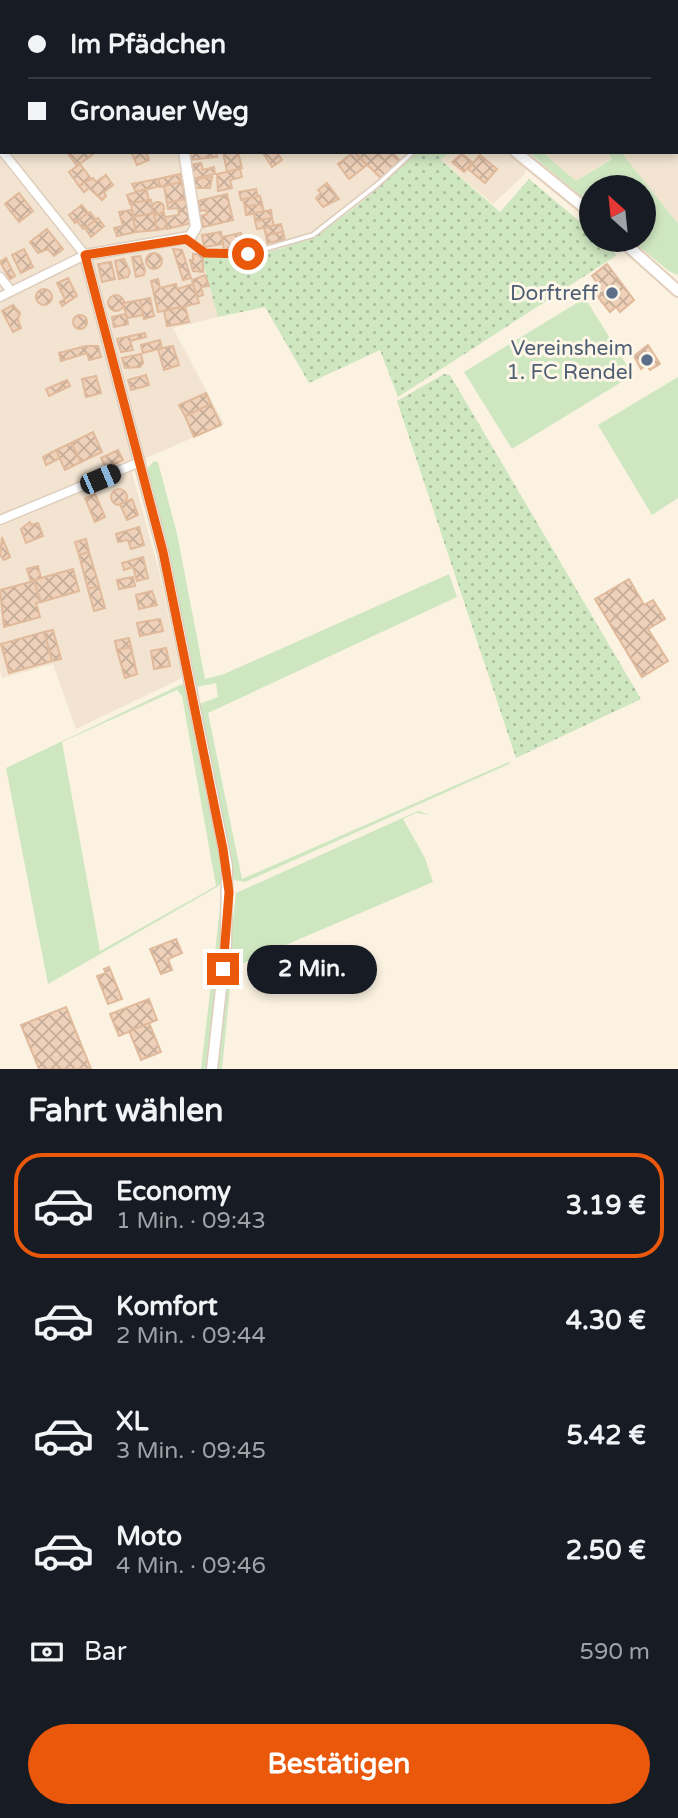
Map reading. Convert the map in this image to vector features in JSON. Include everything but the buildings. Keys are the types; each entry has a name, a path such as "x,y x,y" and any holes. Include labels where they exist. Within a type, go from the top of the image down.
{"main road":[{"path":"518,154 579,203"},
{"path":"635,252 675,286"}],"street":[{"path":"5,154 85,255 163,552 227,866 226,944 212,1069"},
{"path":"0,297 85,255 186,239 196,227 184,154"},
{"path":"0,277 11,291"},
{"path":"0,520 140,462"}],"lane":[{"path":"186,239 205,253 248,254 313,235 378,184 411,154"}],"shaded area":[{"path":"0,154 408,154 311,238 261,254 204,254 204,266 218,317 173,328 224,424 130,465 159,571 182,678 76,729 53,664 2,678 0,670"},
{"path":"448,154 530,154 524,175 493,204 441,160"},
{"path":"544,154 609,154 612,158 585,175 579,175 576,181"},
{"path":"623,154 678,154 678,224 656,196 656,175 639,175"}],"green space":[{"path":"414,154 448,154 441,160 500,212 529,179 579,221 579,252 614,252 617,255 398,397 380,350 309,383 265,307 218,317 204,266 204,254 238,256 281,249 324,229 363,201"},
{"path":"531,154 544,154 576,181 579,179 579,196"},
{"path":"609,154 623,154 639,175 586,175 612,159"},
{"path":"656,196 678,224 678,275 646,252 656,252"},
{"path":"585,298 633,375 512,449 464,372"},
{"path":"444,374 450,375 641,699 516,758 397,401"},
{"path":"678,377 678,498 652,515 598,425"},
{"path":"154,461 158,462 177,534 205,679 224,674 449,574 457,597 208,713 242,879 511,761 509,764 245,882 234,880 200,704 218,697 216,683 197,687 168,549 147,469"},
{"path":"182,684 186,687 224,880 217,887 48,984 6,768","holes":["177,690 182,696 216,886 100,951 62,742"]},
{"path":"418,811 431,815 416,813 403,819 425,858 433,882 232,968 222,1069 216,1069 236,893"},
{"path":"224,900 207,1069 201,1069 221,901"}],"place":[{"name":"Dorftreff","path":"612,293"},
{"name":"Vereinsheim 1. FC Rendel","path":"647,360"}],"route":[{"path":"223,969 229,892 227,866 163,552 85,255 186,239 205,253 248,254"}]}
